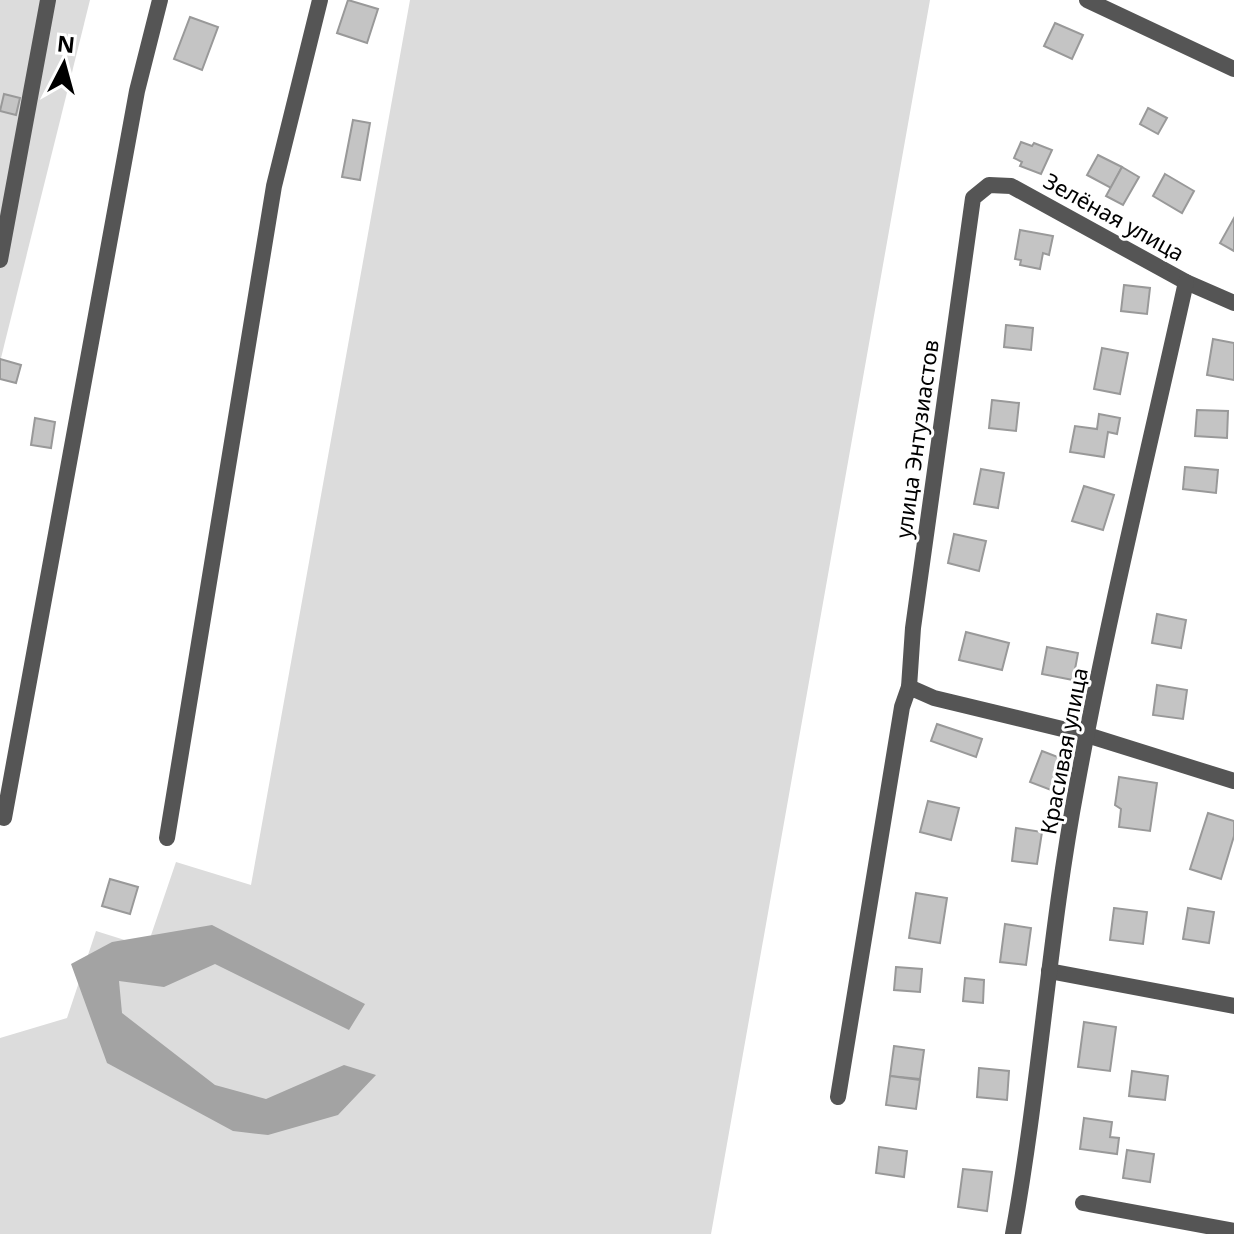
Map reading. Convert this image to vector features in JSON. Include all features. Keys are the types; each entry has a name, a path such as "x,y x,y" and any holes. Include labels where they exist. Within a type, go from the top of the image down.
{"street":[{"path":"0,260 48,0"},
{"path":"4,818 137,91 160,0"},
{"path":"167,838 274,186 320,0"},
{"path":"1087,0 1234,69"},
{"name":"Зелёная улица","path":"973,198 989,185 1011,186 1186,282 1234,303"},
{"name":"улица Энтузиастов","path":"838,1097 902,707 909,687 913,628 973,198"},
{"name":"Красивая улица","path":"1013,1234 1076,786 1186,282"},
{"path":"909,687 934,698 1087,735 1234,781"},
{"path":"1049,971 1234,1006"},
{"path":"1083,1203 1234,1231"}],"shaded area":[{"path":"0,0 90,0 0,362"},
{"path":"410,0 930,0 711,1234 0,1234 0,1038 67,1018 96,931 147,947 176,862 251,885"},
{"path":"212,925 365,1004 349,1030 215,964 164,987 119,981 122,1013 215,1085 266,1099 344,1065 376,1075 338,1115 268,1135 233,1131 107,1063 71,964 112,942"}],"building":[{"path":"348,0 378,9 367,43 337,33"},
{"path":"190,17 218,27 202,70 174,59"},
{"path":"1055,23 1083,35 1072,59 1044,46"},
{"path":"4,94 20,98 16,115 0,111"},
{"path":"1148,108 1167,118 1158,134 1140,124"},
{"path":"353,120 370,123 360,180 342,177"},
{"path":"1021,142 1052,150 1041,174 1020,166 1022,162 1014,158"},
{"path":"1098,155 1122,167 1111,188 1087,175"},
{"path":"1122,167 1139,177 1123,205 1106,196"},
{"path":"1165,174 1194,191 1182,213 1153,196"},
{"path":"1234,218 1234,251 1220,243"},
{"path":"1020,230 1053,236 1049,255 1043,253 1040,269 1020,265 1021,260 1015,259"},
{"path":"1124,285 1150,288 1147,314 1121,311"},
{"path":"1006,325 1033,328 1031,350 1004,347"},
{"path":"1213,339 1234,343 1234,380 1207,375"},
{"path":"1102,348 1128,353 1120,394 1094,389"},
{"path":"0,359 21,365 16,383 0,379"},
{"path":"992,400 1019,403 1016,431 989,428"},
{"path":"1197,410 1228,411 1227,438 1195,436"},
{"path":"1099,414 1120,418 1117,434 1108,432 1104,457 1070,452 1075,426 1097,429"},
{"path":"35,418 55,422 51,448 31,445"},
{"path":"1185,467 1218,470 1216,493 1183,489"},
{"path":"981,469 1004,473 998,508 974,504"},
{"path":"1084,486 1114,495 1103,530 1072,521"},
{"path":"954,534 986,541 979,571 948,563"},
{"path":"1157,614 1186,620 1181,648 1152,643"},
{"path":"966,632 1009,643 1002,670 959,660"},
{"path":"1047,647 1078,653 1073,680 1042,674"},
{"path":"1157,685 1187,690 1183,719 1153,715"},
{"path":"937,724 982,739 976,757 931,741"},
{"path":"1042,751 1063,759 1051,790 1030,782"},
{"path":"1119,777 1157,783 1150,831 1119,827 1121,809 1115,805"},
{"path":"928,801 959,808 951,840 920,832"},
{"path":"1208,813 1234,821 1234,836 1221,879 1190,869"},
{"path":"1016,828 1042,832 1037,864 1012,861"},
{"path":"110,879 138,887 130,914 102,906"},
{"path":"916,893 947,898 940,943 909,938"},
{"path":"1114,908 1147,912 1143,944 1110,940"},
{"path":"1188,908 1214,912 1209,943 1183,939"},
{"path":"1005,924 1031,928 1026,965 1000,962"},
{"path":"896,967 922,969 920,992 894,990"},
{"path":"965,978 984,980 983,1003 963,1001"},
{"path":"1084,1022 1116,1027 1110,1071 1078,1067"},
{"path":"894,1046 924,1050 920,1079 890,1076"},
{"path":"979,1068 1009,1071 1007,1100 977,1097"},
{"path":"1132,1071 1168,1076 1165,1100 1129,1096"},
{"path":"890,1076 920,1080 916,1109 886,1105"},
{"path":"1084,1118 1112,1122 1110,1137 1119,1138 1117,1154 1080,1149"},
{"path":"879,1147 907,1151 904,1177 876,1173"},
{"path":"1127,1150 1154,1154 1150,1182 1123,1178"},
{"path":"963,1169 992,1172 987,1211 958,1207"}]}
